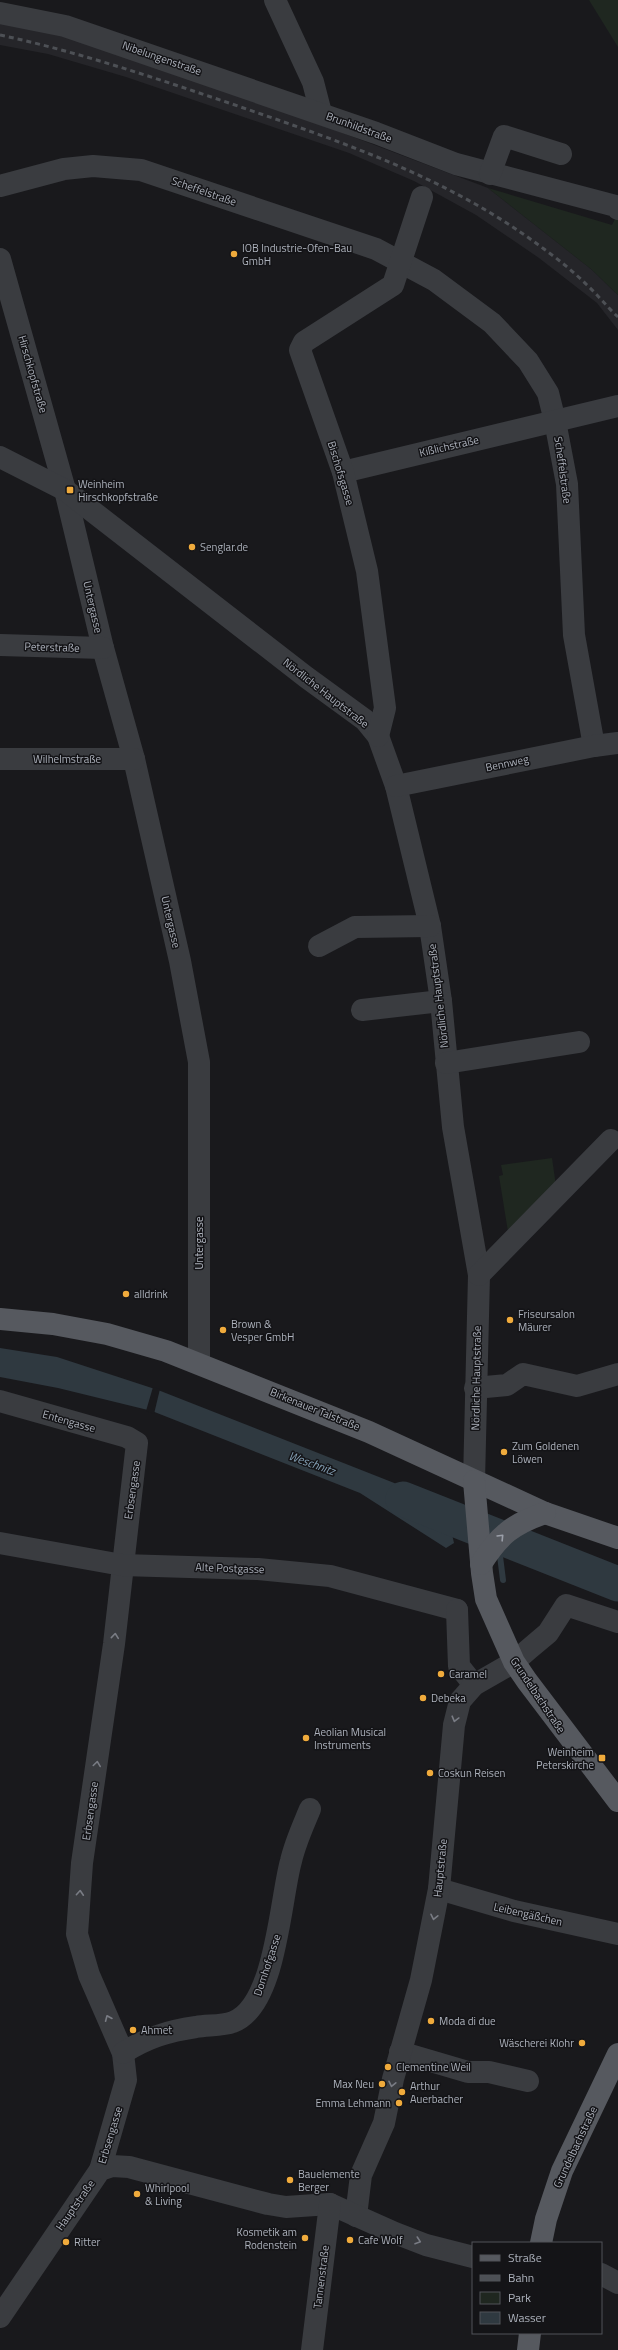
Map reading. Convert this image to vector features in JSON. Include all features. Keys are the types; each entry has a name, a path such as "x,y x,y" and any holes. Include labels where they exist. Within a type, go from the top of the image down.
{"main road":[{"name":"Birkenauer Talstraße","path":"0,1319 53,1324 107,1334 166,1351 369,1432 474,1486 537,1516 618,1538"},
{"name":"Grundelbachstraße","path":"474,1486 486,1599 514,1662 555,1722 618,1801"},
{"path":"482,1569 503,1533 537,1516"},
{"name":"Grundelbachstraße","path":"541,2242 546,2218 559,2177 618,2054"},
{"path":"528,2350 530,2334"}],"street":[{"name":"Brunhildstraße","path":"275,0 313,82 321,113 436,157 490,174 616,206 618,209"},
{"name":"Nibelungenstraße","path":"0,14 65,26 321,113"},
{"path":"490,174 504,136 561,154"},
{"name":"Scheffelstraße","path":"0,186 64,169 93,166 141,170 376,249 434,280 492,323 528,361 548,393 555,421 567,484 574,635 594,746"},
{"path":"401,262 422,197"},
{"name":"Hirschkopfstraße","path":"0,259 65,490"},
{"name":"Bischofsgasse","path":"378,736 385,708 367,571 342,472 300,350 304,342 393,285 401,262"},
{"name":"Kißlichstraße","path":"342,472 618,406"},
{"name":"Nördliche Hauptstraße","path":"0,457 65,490 306,677 365,720 378,736 396,786 430,926 441,1001 453,1127 479,1275 475,1388 474,1486"},
{"name":"Untergasse","path":"65,490 103,648 134,759 180,961 199,1062 199,1364"},
{"name":"Peterstraße","path":"0,645 103,648"},
{"name":"Bennweg","path":"396,786 594,746 618,743"},
{"name":"Wilhelmstraße","path":"0,759 134,759"},
{"path":"319,946 356,927 430,926"},
{"path":"362,1010 441,1001"},
{"name":"Nördliche Hauptstraße","path":"446,1063 580,1042"},
{"path":"479,1275 611,1140"},
{"path":"475,1388 507,1385 523,1374 577,1386 618,1374"},
{"name":"Entengasse","path":"0,1401 127,1437 137,1443"},
{"name":"Erbsengasse","path":"100,2170 126,2080 123,2053 90,1975 77,1934 82,1863 114,1644 137,1443"},
{"name":"Alte Postgasse","path":"0,1543 122,1565 258,1569 330,1576 457,1610"},
{"path":"474,1685 459,1666 457,1610 486,1599"},
{"name":"Hauptstraße","path":"0,2317 100,2170 112,2166 129,2167 268,2204 286,2207 330,2204 356,2216 361,2175 384,2123 400,2052 421,1980 439,1889 454,1725 460,1701 474,1685 514,1662 548,1633 566,1605 618,1622"},
{"name":"Domhofgasse","path":"123,2053 143,2040 180,2029 232,2022 246,2014 253,2006 273,1955 291,1861 310,1809"},
{"name":"Leibengäßchen","path":"439,1889 514,1912 618,1934"},
{"path":"400,2052 468,2072 489,2072 528,2081"},
{"name":"Hauptstraße","path":"330,2204 361,2175"},
{"name":"Tannenstraße","path":"312,2350 330,2204"},
{"path":"356,2216 420,2242 472,2256"},
{"path":"602,2275 618,2283"}],"shaded area":[{"path":"0,21 63,33 327,127 488,188 591,269 618,295 618,330 597,303 539,258 476,215 414,181 349,153 126,77 48,54 0,45"}],"green space":[{"path":"589,0 618,0 618,47"},
{"path":"488,188 612,225 618,213 618,295 591,269"},
{"path":"552,1158 556,1186 509,1238 499,1176 503,1175 501,1165"}],"water":[{"path":"0,1348 57,1357 158,1390 445,1503 454,1543 446,1548 360,1493 152,1411 58,1388 0,1377"},
{"path":"528,1537 534,1537 618,1573 618,1595 517,1551"}],"pier":[{"path":"153,1387 160,1389 154,1414 146,1411"}],"waterway":[{"name":"Weschnitz","path":"403,1499 618,1584"},
{"path":"499,1548 503,1580"}],"railway":[{"path":"0,35 59,49 117,66 314,133 394,164 433,182 508,224 572,271 618,317"}],"place":[{"name":"IOB Industrie-Ofen-Bau GmbH","path":"234,254"},
{"name":"Weinheim Hirschkopfstraße","path":"70,490"},
{"name":"Senglar.de","path":"192,547"},
{"name":"alldrink","path":"126,1294"},
{"name":"Friseursalon Mäurer","path":"510,1320"},
{"name":"Brown & Vesper GmbH","path":"223,1330"},
{"name":"Zum Goldenen Löwen","path":"504,1452"},
{"name":"Caramel","path":"441,1674"},
{"name":"Debeka","path":"423,1698"},
{"name":"Aeolian Musical Instruments","path":"306,1738"},
{"name":"Weinheim Peterskirche","path":"602,1758"},
{"name":"Coskun Reisen","path":"430,1773"},
{"name":"Moda di due","path":"431,2021"},
{"name":"Ahmet","path":"133,2030"},
{"name":"Wäscherei Klohr","path":"582,2043"},
{"name":"Clementine Weil","path":"388,2067"},
{"name":"Max Neu","path":"382,2084"},
{"name":"Arthur Auerbacher","path":"402,2092"},
{"name":"Emma Lehmann","path":"399,2103"},
{"name":"Bauelemente Berger","path":"290,2180"},
{"name":"Whirlpool & Living","path":"137,2194"},
{"name":"Kosmetik am Rodenstein","path":"305,2238"},
{"name":"Cafe Wolf","path":"350,2240"},
{"name":"Ritter","path":"66,2242"}]}
